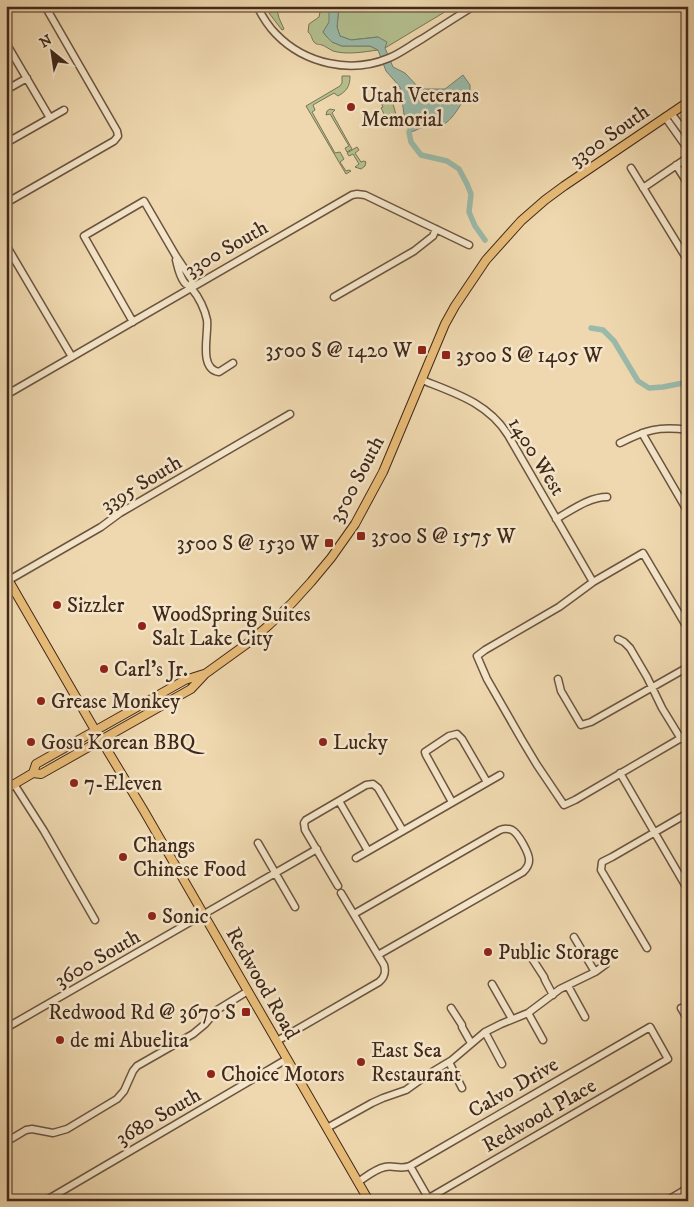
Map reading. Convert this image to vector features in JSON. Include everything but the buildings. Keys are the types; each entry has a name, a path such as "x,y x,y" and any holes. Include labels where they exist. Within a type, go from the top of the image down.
{"main road":[{"name":"3300 South","path":"486,260 515,228 545,200 688,102"},
{"name":"3500 South","path":"6,789 33,773 41,774 191,689 205,674 248,643 292,603 331,558 355,524 377,484 451,314 486,260"},
{"name":"Redwood Road","path":"7,578 369,1201"},
{"name":"3500 South","path":"33,773 36,764 185,680 205,674"}],"street":[{"path":"6,203 114,141 118,136 117,131 45,6"},
{"path":"256,6 276,34 288,45 324,62 357,65 389,58 474,6"},
{"path":"6,43 50,118"},
{"path":"6,90 26,78"},
{"path":"6,144 64,110"},
{"path":"668,115 688,136"},
{"path":"643,188 688,158 686,154 687,147 668,115"},
{"path":"676,165 688,184"},
{"path":"631,168 688,261"},
{"name":"3300 South","path":"6,395 348,197 357,194 366,195 469,245"},
{"path":"133,322 84,236 144,201 176,256 180,275 185,284 192,288 202,305 207,325 205,346 210,367 218,372 233,363"},
{"path":"334,297 414,251 432,236 436,229"},
{"path":"6,245 72,357"},
{"name":"1400 West","path":"422,380 472,400 482,406 498,422 508,435 593,582"},
{"name":"3395 South","path":"7,578 100,527 120,513 290,414"},
{"path":"620,443 656,429 688,430"},
{"path":"642,433 688,512"},
{"path":"556,519 592,499 608,497"},
{"path":"688,629 644,553 593,582 559,607 477,656 487,679 522,740 564,805 688,734"},
{"path":"618,639 630,648 680,739"},
{"path":"558,678 561,691 581,726 688,667"},
{"path":"452,802 425,752 450,736 457,734 462,739 488,782"},
{"path":"620,774 688,890"},
{"path":"356,858 500,775"},
{"path":"14,784 44,831 95,920"},
{"path":"277,1041 379,982 385,975 385,970 378,955 305,830 304,823 366,785 373,784 379,790 403,831"},
{"path":"339,801 368,851"},
{"path":"647,948 601,870 602,862 688,813"},
{"path":"354,914 504,828 516,834 528,854 530,859 523,872 378,955"},
{"path":"258,844 296,907"},
{"name":"3600 South","path":"6,1028 316,849"},
{"path":"574,937 595,972"},
{"path":"533,960 553,995"},
{"path":"327,1128 372,1104 406,1090 449,1062 485,1032 528,1013 553,995 606,964"},
{"path":"492,984 512,1019"},
{"path":"568,986 584,1017"},
{"path":"6,1142 26,1130 32,1129 53,1133 67,1130 113,1102 124,1090 137,1066 193,1034 217,1010 248,991"},
{"path":"451,1008 471,1043"},
{"path":"681,1008 688,1020"},
{"path":"528,1013 543,1040"},
{"name":"Calvo Drive","path":"358,1182 386,1167 404,1168 410,1166 650,1027 668,1059"},
{"path":"485,1032 502,1064"},
{"name":"3680 South","path":"45,1201 287,1059"},
{"name":"Redwood Place","path":"429,1199 668,1059"},
{"path":"449,1062 462,1088"},
{"path":"410,1166 429,1199"},
{"path":"666,1201 688,1188"}],"green space":[{"path":"265,6 276,6 284,29 282,30 269,13 273,11 271,8 267,10"},
{"path":"322,6 329,6 330,22 323,32 332,42 342,46 370,46 378,50 344,53 333,51 315,43 308,32 309,24 319,17"},
{"path":"339,6 459,6 453,7 385,48 378,37 351,40 340,36 337,27"},
{"path":"342,76 350,76 349,85 346,90 338,96 334,93 313,105 315,110 312,112 335,153 340,152 344,159 340,162 346,171 351,171 346,174 306,106 340,86"},
{"path":"391,97 399,125 395,127 393,124 390,125 381,108 383,107 381,103"},
{"path":"330,109 335,110 332,113 352,149 347,152 345,148 349,146 330,114 326,115"},
{"path":"357,147 359,150 355,153 361,162 366,162 365,166 361,169 355,167 359,164 353,154 349,156 347,153"}],"shaded area":[{"path":"329,6 339,6 337,27 340,36 351,40 378,37 387,42 385,48 393,67 405,73 420,89 445,89 463,75 470,85 470,90 457,111 445,124 436,127 424,127 409,132 400,87 386,71 378,50 370,46 342,46 332,42 323,32 329,22"}],"waterway":[{"path":"409,132 411,142 421,155 447,161 459,169 471,194 469,212 475,226 485,240"},
{"path":"591,328 603,330 614,341 638,381 649,388 688,382"}],"place":[{"name":"Utah Veterans Memorial","path":"351,107"},
{"name":"3500 S @ 1420 W","path":"422,350"},
{"name":"3500 S @ 1405 W","path":"446,355"},
{"name":"3500 S @ 1575 W","path":"361,536"},
{"name":"3500 S @ 1530 W","path":"329,543"},
{"name":"Sizzler","path":"57,605"},
{"name":"WoodSpring Suites Salt Lake City","path":"142,626"},
{"name":"Carl's Jr.","path":"104,669"},
{"name":"Grease Monkey","path":"41,701"},
{"name":"Gosu Korean BBQ","path":"31,742"},
{"name":"Lucky","path":"323,742"},
{"name":"7-Eleven","path":"74,783"},
{"name":"Changs Chinese Food","path":"123,857"},
{"name":"Sonic","path":"152,916"},
{"name":"Public Storage","path":"488,952"},
{"name":"Redwood Rd @ 3670 S","path":"246,1012"},
{"name":"de mi Abuelita","path":"60,1040"},
{"name":"East Sea Restaurant","path":"361,1062"},
{"name":"Choice Motors","path":"211,1074"}]}
